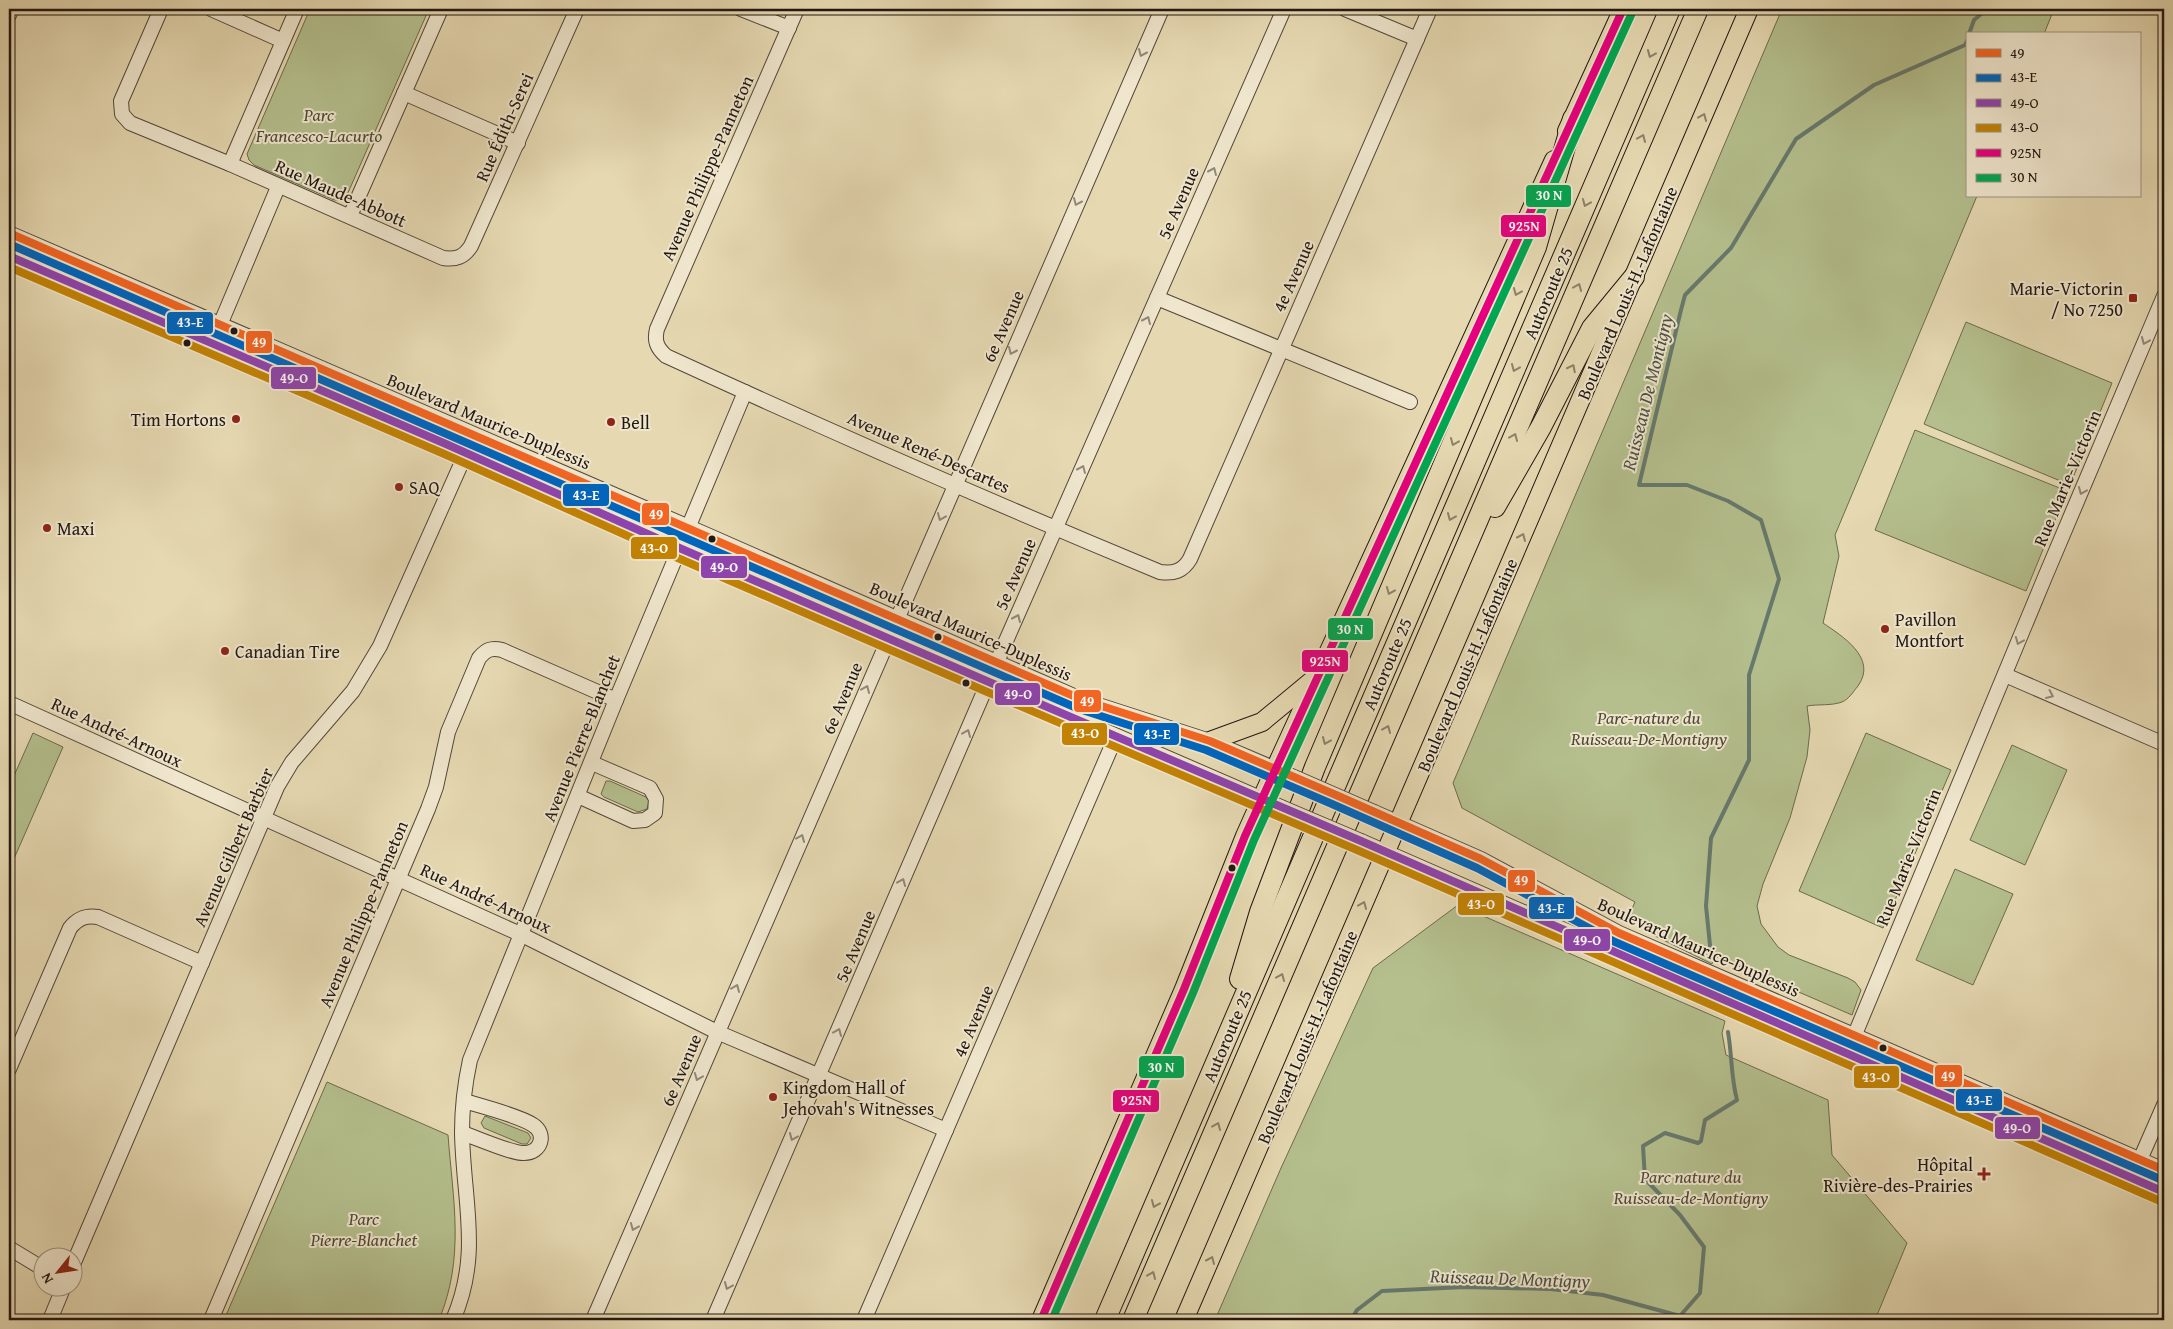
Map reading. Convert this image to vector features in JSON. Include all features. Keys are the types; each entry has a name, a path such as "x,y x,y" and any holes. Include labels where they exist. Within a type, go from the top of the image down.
{"highway":[{"name":"Autoroute 25","path":"1105,1320 1670,9"},
{"name":"Autoroute 25","path":"1133,1320 1698,9"},
{"path":"1217,1060 1260,912 1286,841 1346,692 1536,247 1573,120"},
{"path":"1446,594 1541,427 1592,328 1634,277"}],"main road":[{"path":"1040,1320 1180,998 1275,769 1623,9"},
{"name":"Boulevard Louis-H.-Lafontaine","path":"1184,1320 1749,9"},
{"path":"1210,741 1262,722 1316,678"}],"street":[{"path":"9,15 12,9"},
{"name":"Rue Maude-Abbott","path":"161,9 121,101 122,114 130,123 230,164 278,187 350,216 443,258 452,260 460,257"},
{"path":"211,9 283,41"},
{"path":"230,164 297,9"},
{"path":"350,216 441,9"},
{"name":"Rue Édith-Serei","path":"460,257 472,246 577,9"},
{"path":"741,9 789,28"},
{"name":"Avenue Philippe-Panneton","path":"656,344 657,329 797,9"},
{"name":"6e Avenue","path":"593,1320 1162,9"},
{"name":"5e Avenue","path":"714,1320 997,662 1284,9"},
{"path":"1346,9 1417,39"},
{"name":"4e Avenue","path":"1190,559 1430,9"},
{"path":"404,93 518,143"},
{"path":"212,344 278,187"},
{"name":"Boulevard Maurice-Duplessis","path":"9,233 1083,700 1210,741 1294,777 1481,859 1619,934 2164,1170"},
{"path":"9,256 2164,1192"},
{"name":"Rue Marie-Victorin","path":"1847,1054 2164,296"},
{"path":"1157,298 1410,402"},
{"name":"Avenue René-Descartes","path":"656,344 666,356 745,392 1056,529 1160,572 1170,574 1178,571 1186,566 1190,559"},
{"name":"Avenue Pierre-Blanchet","path":"453,1320 467,1277 470,1246 462,1132 470,1060 616,700 745,392"},
{"name":"Avenue Gilbert Barbier","path":"81,1246 277,788 292,762 353,691 380,646 474,435"},
{"name":"Avenue Philippe-Panneton","path":"211,1320 431,802 448,732 478,658 486,651 494,648 502,650 616,700"},
{"path":"2005,675 2164,744"},
{"name":"Rue André-Arnoux","path":"9,703 520,934 717,1032 946,1130"},
{"name":"4e Avenue","path":"864,1320 1116,736"},
{"path":"578,796 632,821 645,820 655,813 656,800 650,788 592,763"},
{"path":"9,1069 70,928 82,917 98,917 202,963"},
{"path":"462,1132 525,1154 536,1150 541,1145 542,1138 539,1131 529,1122 464,1101"},
{"path":"2132,1178 2164,1105"},
{"path":"9,1248 32,1262"},
{"path":"50,1320 60,1296"}],"green space":[{"name":"Parc Francesco-Lacurto","path":"310,9 429,9 347,195 339,200 334,200 254,165 249,160 247,154"},
{"name":"Parc-nature du Ruisseau-De-Montigny","path":"1782,9 2054,9 2045,32 1966,32 1966,198 1976,198 1835,535 1839,556 1823,623 1848,641 1855,649 1861,657 1864,666 1863,676 1858,686 1844,701 1807,706 1810,730 1807,757 1790,818 1763,884 1757,906 1761,924 1778,947 1789,955 1855,982 1861,990 1852,1015 1715,956 1712,964 1653,935 1654,930 1628,918 1635,902 1462,808 1453,783"},
{"path":"1966,322 2112,383 2070,485 1924,424"},
{"path":"1915,430 2067,491 2026,591 1875,530"},
{"path":"33,733 63,747 9,870 9,787"},
{"path":"1866,733 1951,770 1883,928 1799,891"},
{"path":"2012,745 2067,770 2025,865 1970,840"},
{"path":"606,781 646,797 649,801 647,809 638,812 604,797 601,794"},
{"path":"1955,869 2013,894 1973,985 1916,960"},
{"name":"Parc nature du Ruisseau-de-Montigny","path":"1458,905 1725,1021 1722,1033 1726,1055 1828,1100 1832,1155 1907,1243 1875,1320 1215,1320 1281,1168 1373,968"},
{"name":"Parc Pierre-Blanchet","path":"327,1082 448,1135 454,1206 455,1251 447,1297 439,1320 224,1320"},
{"path":"485,1116 528,1133 531,1138 527,1144 522,1144 484,1128 481,1123"}],"waterway":[{"name":"Ruisseau De Montigny","path":"1970,32 1974,20 1987,9"},
{"name":"Ruisseau De Montigny","path":"1711,955 1706,906 1711,838 1749,760 1749,675 1779,579 1761,520 1728,501 1687,485 1639,485 1685,295 1731,248 1796,139 1874,85 1966,43"},
{"name":"Ruisseau De Montigny","path":"1351,1320 1357,1310 1382,1291 1465,1287 1551,1289 1603,1295 1680,1316 1700,1293 1704,1247 1680,1215 1645,1179 1643,1146 1665,1133 1698,1143 1701,1141 1705,1120 1737,1100 1728,1032"}],"transit line":[{"name":"925N","path":"1041,1320 1184,989 1245,836 1623,9"},
{"path":"1052,1320 1193,993 1254,840 1632,13"},
{"name":"49","path":"9,233 1083,700 1210,741 1336,795 1481,859 1619,933 2164,1170"},
{"name":"43-E","path":"9,244 1079,709 1206,750 1332,804 1477,868 1615,942 2160,1179"},
{"name":"49-O","path":"9,256 446,444 661,540 989,682 1361,841 2164,1192"},
{"name":"43-O","path":"9,267 442,453 657,549 985,691 1357,850 2160,1201"}],"place":[{"name":"Marie-Victorin / No 7250","path":"2133,298"},
{"name":"Tim Hortons","path":"236,419"},
{"name":"Bell","path":"611,422"},
{"name":"SAQ","path":"399,487"},
{"name":"Maxi","path":"47,528"},
{"name":"Pavillon Montfort","path":"1885,629"},
{"name":"Canadian Tire","path":"225,651"},
{"name":"Kingdom Hall of Jehovah's Witnesses","path":"773,1097"},
{"name":"Hôpital Rivière-des-Prairies","path":"1984,1174"}]}
